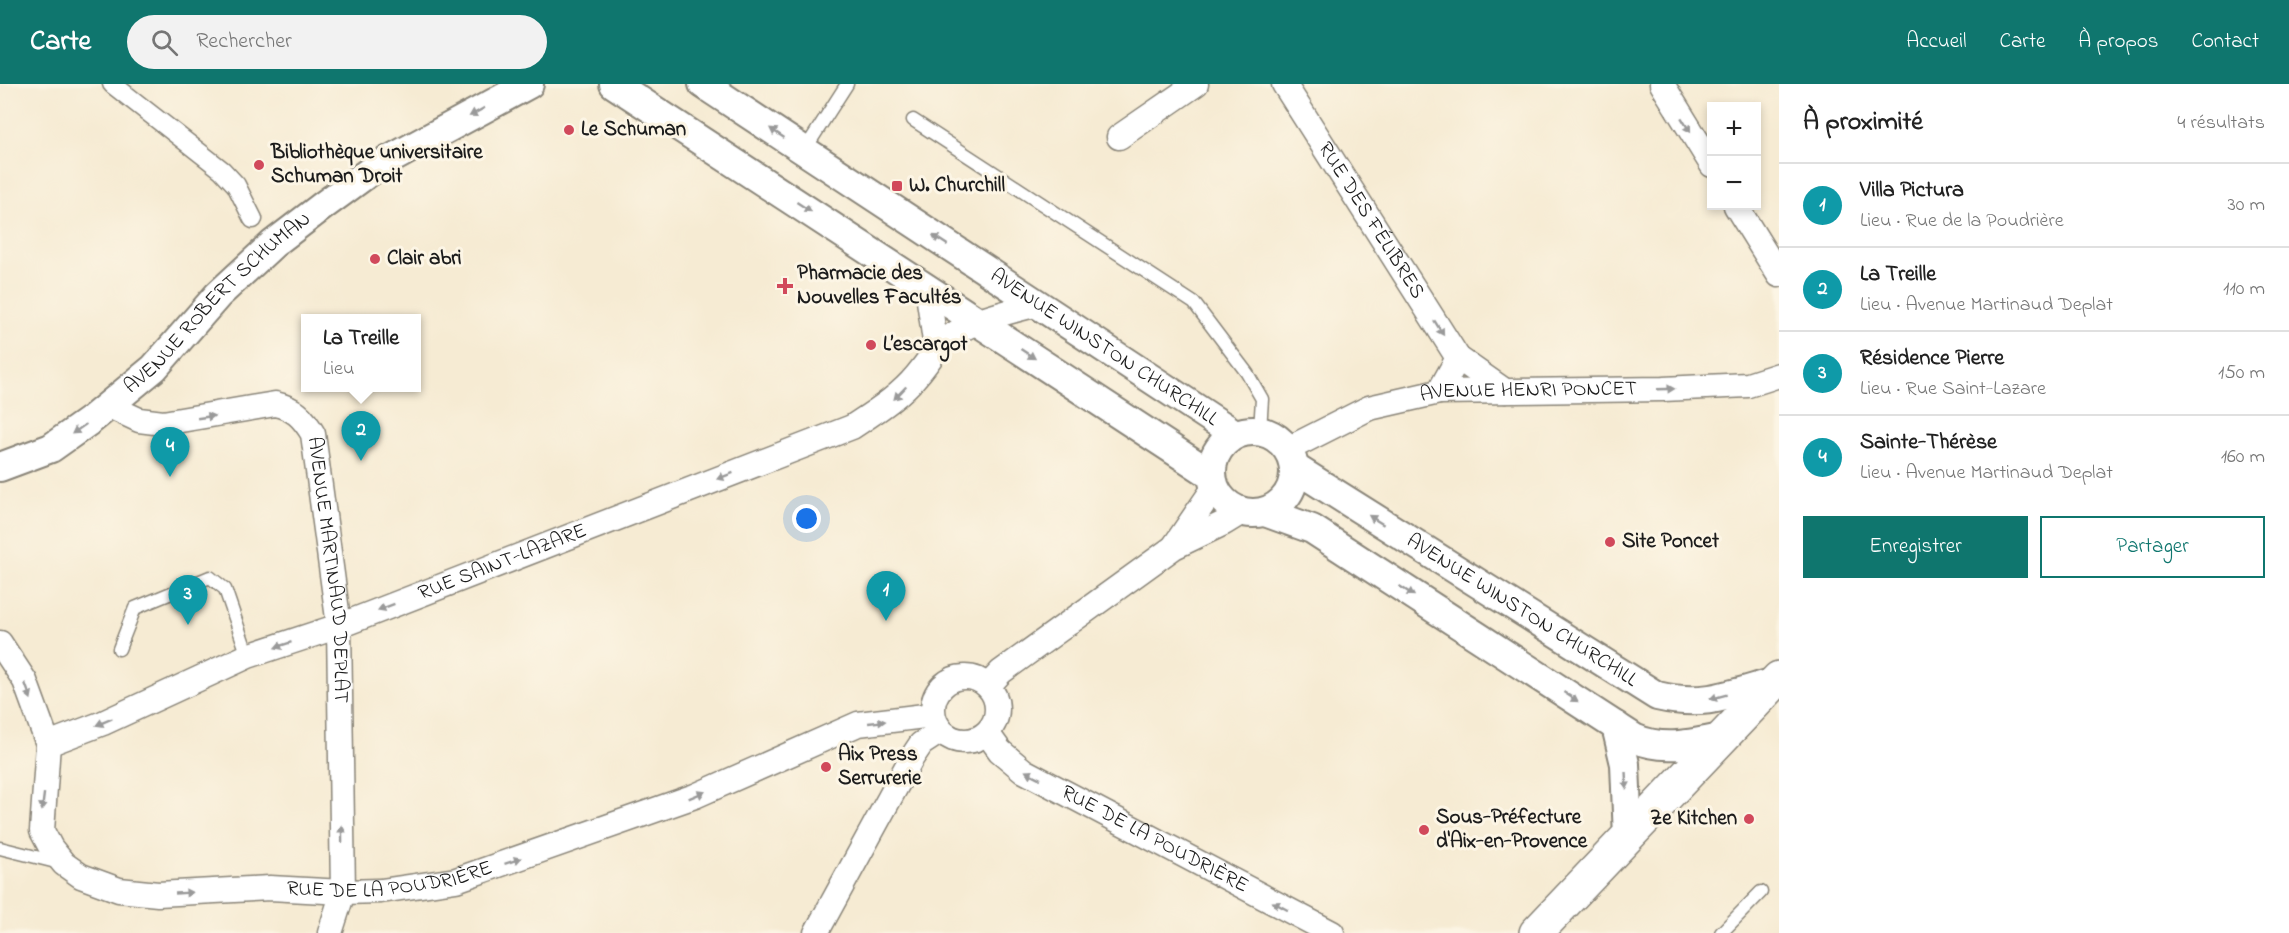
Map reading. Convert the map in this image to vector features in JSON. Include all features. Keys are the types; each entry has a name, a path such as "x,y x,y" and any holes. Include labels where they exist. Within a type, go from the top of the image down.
{"main road":[{"path":"1536,933 1777,680"}],"street":[{"path":"111,84 222,170 236,185 253,219"},
{"name":"AVENUE ROBERT SCHUMAN","path":"0,467 51,448 109,406 154,368 226,288 273,244 376,167 529,84"},
{"path":"614,84 979,321 1213,481 1225,503 1253,512"},
{"name":"AVENUE WINSTON CHURCHILL","path":"704,84 1037,304 1247,432"},
{"path":"1119,137 1196,84"},
{"name":"RUE DES FÉLIBRES","path":"1284,84 1458,357 1505,391"},
{"path":"1662,84 1707,157"},
{"path":"1738,210 1779,275"},
{"path":"927,287 936,348"},
{"name":"RUE SAINT-LAZARE","path":"48,744 103,723 248,656 339,626 852,427 892,401 917,375 936,348 956,333 979,321 1037,304"},
{"path":"1439,392 1458,357"},
{"name":"AVENUE HENRI PONCET","path":"1291,459 1369,408 1439,392 1663,389 1748,385 1779,375"},
{"name":"AVENUE MARTINAUD DEPLAT","path":"109,406 139,420 163,423 274,404 289,407 304,418 313,434 339,626 343,892 330,933"},
{"path":"988,686 1001,672 1174,547 1287,497 1293,483 1291,459 1281,440 1247,432 1224,442 1214,457 1213,481 1174,547"},
{"name":"AVENUE WINSTON CHURCHILL","path":"1291,459 1657,696 1682,702 1701,702 1777,680"},
{"name":"AVENUE WINSTON CHURCHILL","path":"1253,512 1312,529 1616,726 1649,745 1677,746 1721,738"},
{"name":"RUE DE LA POUDRIÈRE","path":"0,643 25,681 48,744 42,831 64,864 81,876 119,890 158,894 270,888 343,892 381,891 456,880 695,796 858,724 937,723"},
{"path":"969,677 988,686 994,694 997,715 987,732 969,741 949,738 937,723 935,696 949,680 969,677"},
{"name":"AVENUE WINSTON CHURCHILL","path":"1657,696 1670,717 1677,746 1668,795"},
{"path":"816,933 911,759 937,723"},
{"path":"1616,726 1625,764 1628,838"},
{"name":"RUE DE LA POUDRIÈRE","path":"987,732 1000,751 1024,771 1332,933"}],"lane":[{"path":"804,151 847,84"},
{"path":"913,120 1194,303 1247,373 1262,399 1247,432"},
{"path":"119,649 135,608 210,577 225,589 248,656"},
{"path":"0,848 64,864"},
{"path":"1721,933 1761,892"}],"place":[{"name":"Le Schuman","path":"569,130"},
{"name":"Bibliothèque universitaire Schuman Droit","path":"259,165"},
{"name":"W. Churchill","path":"897,186"},
{"name":"Clair abri","path":"375,259"},
{"name":"Pharmacie des Nouvelles Facultés","path":"785,286"},
{"name":"L’escargot","path":"871,345"},
{"name":"La Treille","path":"361,461"},
{"name":"Sainte-Thérèse","path":"170,477"},
{"name":"Site Poncet","path":"1610,542"},
{"name":"Villa Pictura","path":"886,621"},
{"name":"Résidence Pierre","path":"188,625"},
{"name":"Aix Press Serrurerie","path":"826,767"},
{"name":"Ze Kitchen","path":"1749,819"},
{"name":"Sous-Préfecture d'Aix-en-Provence","path":"1424,830"}]}
